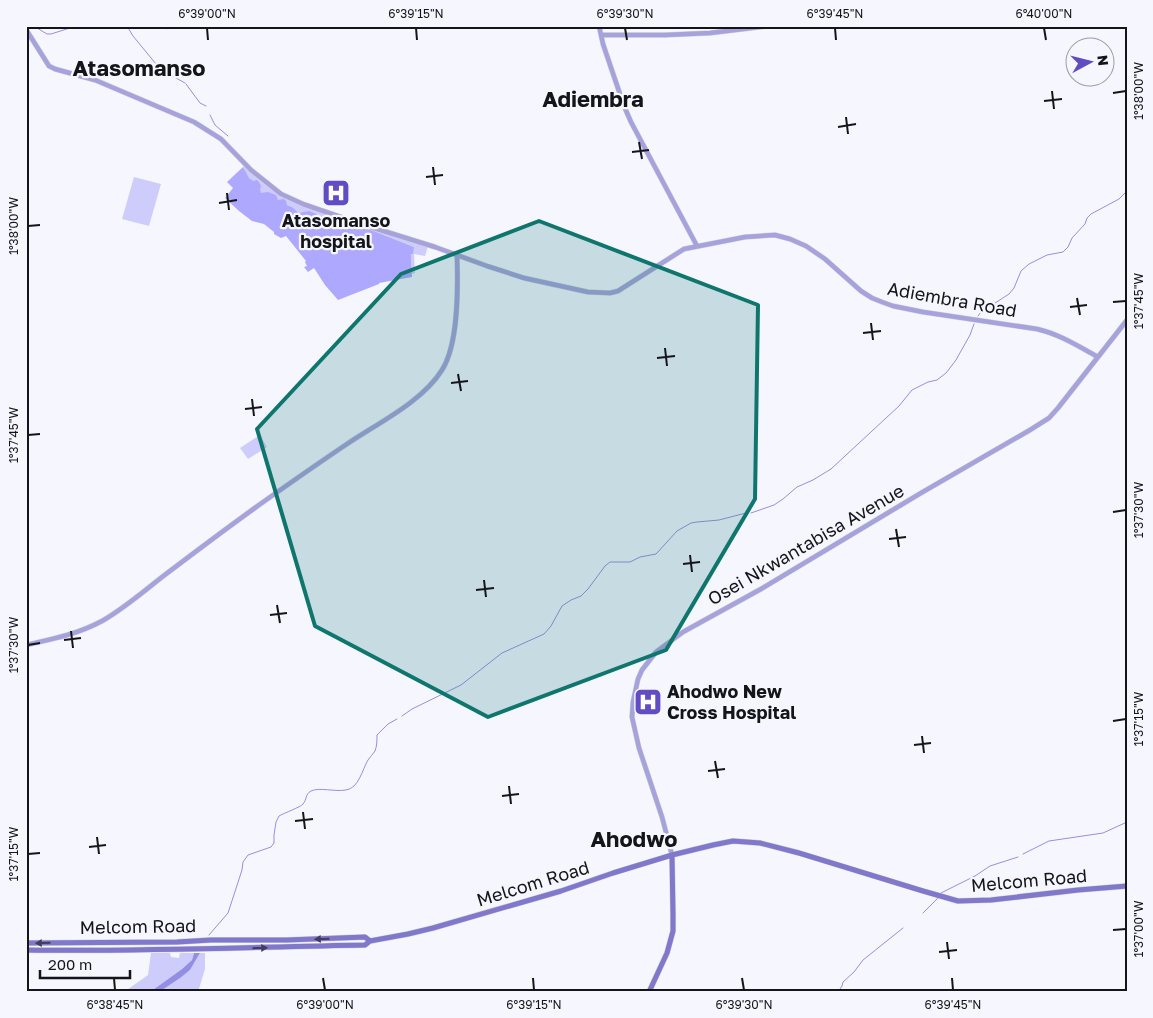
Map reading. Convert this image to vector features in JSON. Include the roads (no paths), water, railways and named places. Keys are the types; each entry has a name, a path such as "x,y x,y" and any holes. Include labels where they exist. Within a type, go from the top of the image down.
{"main road":[{"name":"Melcom Road","path":"26,950 196,949 365,944 370,941 408,934 492,912 672,855 733,841 760,844 799,853 933,894 963,901 985,901 1127,886"},
{"path":"649,992 667,953 673,931 672,855"},
{"name":"Melcom Road","path":"26,943 287,940 365,937 370,941"},
{"path":"285,947 287,940"},
{"path":"61,950 62,943"}],"street":[{"path":"600,26 603,44 631,122 697,246"},
{"path":"602,35 683,34 768,26"},
{"name":"Adiembra Road","path":"27,31 49,66 95,80 194,122 221,139 251,170 281,194 353,222 436,247 524,278 588,292 610,293 621,289 684,249 762,235 783,236 812,250 861,291 882,302 923,312 1047,331 1098,358"},
{"path":"26,645 68,636 94,625 117,612 267,499 417,398 428,388 442,370 452,343 458,286 457,255"},
{"name":"Osei Nkwantabisa Avenue","path":"672,855 662,817 639,748 632,717 638,679 642,670 656,652 683,632 761,589 1049,418 1127,320"}],"waterway":[{"path":"37,28 47,34 51,34 73,27 79,28 84,26"},
{"path":"127,26 156,64"},
{"path":"153,26 167,29 182,26"},
{"path":"157,66 185,83"},
{"path":"186,84 200,103 206,106"},
{"path":"210,115 215,125 228,136"},
{"path":"978,316 981,312 1009,294 1014,288 1021,271 1029,264 1047,255 1063,252 1091,214 1119,199 1127,191"},
{"path":"751,513 774,505 797,487 831,469 899,406 912,390 937,380 946,373 956,360 974,324"},
{"path":"402,716 412,709 461,685 502,653 544,634 551,626 562,606 581,596 610,562 630,562 640,557 656,554 677,531 691,523 719,520 746,513"},
{"path":"209,935 228,913 243,862 248,855 271,847 274,843 276,822 279,816 302,805 311,791 318,789 346,790 354,786 375,751 377,735 388,724 397,719"},
{"path":"1023,854 1049,841 1103,833 1127,822"},
{"path":"941,893 975,876 990,866 1018,857"},
{"path":"923,913 938,898"},
{"path":"838,992 843,982 863,960 903,928"}],"place":[{"name":"Atasomanso hospital","path":"336,193"},
{"name":"Ahodwo New Cross Hospital","path":"648,702"}],"district":[{"name":"Atasomanso","path":"139,68"},
{"name":"Adiembra","path":"593,99"},
{"name":"Ahodwo","path":"634,839"}]}
